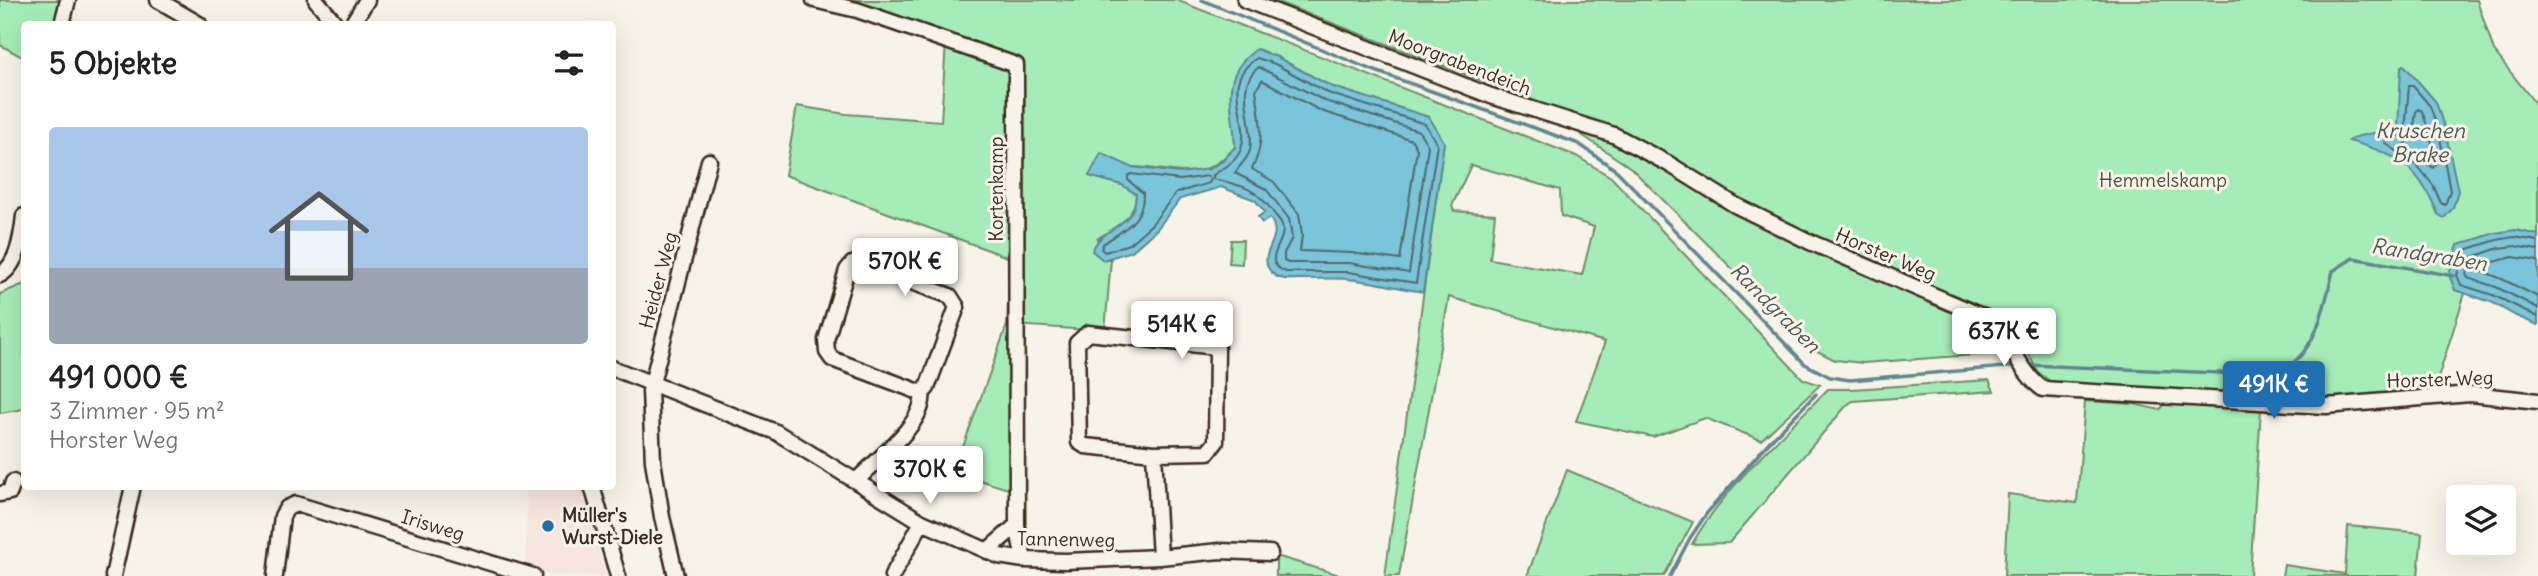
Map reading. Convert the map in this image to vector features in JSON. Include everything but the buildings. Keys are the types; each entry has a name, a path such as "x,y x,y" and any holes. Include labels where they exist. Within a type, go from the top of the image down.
{"street":[{"path":"63,21 68,0"},
{"path":"158,0 194,21"},
{"path":"316,0 333,21"},
{"path":"354,21 367,0"},
{"name":"Kortenkamp","path":"814,0 857,10 1016,65 1017,525 1024,560"},
{"name":"Moorgrabendeich","path":"1245,0 1491,96 1586,125"},
{"name":"Horster Weg","path":"1586,125 1614,135 1669,164 1735,205 1810,242 1993,321 2007,339 2030,380 2043,389 2326,405 2470,394 2538,401"},
{"name":"Heider Weg","path":"676,576 662,517 653,461 651,383 709,161"},
{"path":"0,275 8,271 21,240"},
{"path":"857,480 914,423 921,407 922,393 927,388 956,311 956,303 950,296 860,263 852,264 847,270 826,340 827,352 832,359 922,393"},
{"path":"1088,333 1217,347 1216,442 1208,452 1154,453 1085,446 1079,442 1077,343 1088,333"},
{"name":"Tannenweg","path":"616,370 776,432 922,522 987,551 1024,560 1160,557 1220,551 1269,553"},
{"path":"1154,453 1160,557"},
{"path":"0,494 10,492 13,482"},
{"path":"113,576 131,490"},
{"path":"593,490 618,576"},
{"name":"Irisweg","path":"275,576 284,512 291,505 302,505 516,573 533,576"},
{"path":"892,576 922,522"},
{"path":"987,551 1017,525"}],"shaded area":[{"path":"524,490 583,490 605,576 551,576 526,568 527,501"}],"green space":[{"path":"0,0 61,0 55,21 21,21 21,56 0,45"},
{"path":"847,0 1176,0 1576,156 1611,177 1803,379 1820,385 1761,440 1705,418 1653,437 1576,421 1605,342 1449,297 1399,576 1385,576 1444,142 1429,117 1330,86 1277,57 1234,126 1235,147 1211,167 1187,172 1128,167 1090,176 1122,185 1136,194 1135,203 1128,216 1097,239 1103,260 1111,259 1105,331 1014,325 1011,490 954,472 1007,325 1010,258 785,175 797,106 846,114 941,121 946,42 995,66 1019,57","holes":["1471,165 1560,190 1561,216 1594,227 1582,275 1490,259 1495,214 1454,211 1452,206"]},
{"name":"Hemmelskamp","path":"1272,0 2477,0 2494,51 2538,107 2538,235 2515,230 2455,290 2465,293 2434,391 2324,398 2055,385 2038,372 2027,351 2011,337 1812,238 1587,121"},
{"path":"1584,129 1612,140 1990,325 2004,342 2001,353 1863,363 1835,360 1813,349 1631,168 1582,135"},
{"path":"1231,240 1243,240 1242,264 1229,263"},
{"path":"21,285 21,410 0,413 0,294"},
{"path":"1989,380 1994,391 1853,401 1729,543 1692,544 1737,483 1828,389"},
{"path":"2085,401 2133,404 2160,410 2165,404 2261,409 2250,576 2004,576 2008,494 2077,503"},
{"path":"1567,470 1693,522 1664,576 1527,576"},
{"path":"2348,526 2422,533 2418,576 2282,576 2284,565 2345,574"},
{"path":"1276,556 1343,576 1276,576"}],"water":[{"path":"1257,49 1330,86 1429,117 1444,142 1423,292 1356,280 1287,279 1275,276 1267,266 1266,259 1275,233 1270,218 1262,223 1258,217 1265,212 1255,200 1221,187 1180,199 1157,229 1132,251 1103,260 1092,251 1103,236 1130,214 1136,194 1122,185 1089,176 1101,153 1131,167 1180,173 1209,169 1223,161 1235,147 1231,106 1232,81 1245,59"},
{"name":"Kruschen Brake","path":"2404,65 2436,102 2445,130 2458,191 2453,208 2444,218 2438,214 2423,184 2405,165 2381,152 2349,141 2366,134 2398,129 2401,67"},
{"path":"2515,230 2538,235 2538,325 2491,302 2455,290 2449,275 2458,245 2495,233"}],"waterway":[{"name":"Randgraben","path":"1202,0 1367,68 1579,144 1617,171 1805,364 1830,377 1850,380 2017,366"},
{"name":"Randgraben","path":"2029,365 2272,373 2290,365 2301,356 2322,315 2333,271 2353,258 2454,276"},
{"path":"1670,576 1707,513 1770,441 1816,394"}],"place":[{"name":"Müller's Wurst-Diele","path":"548,526"}]}
